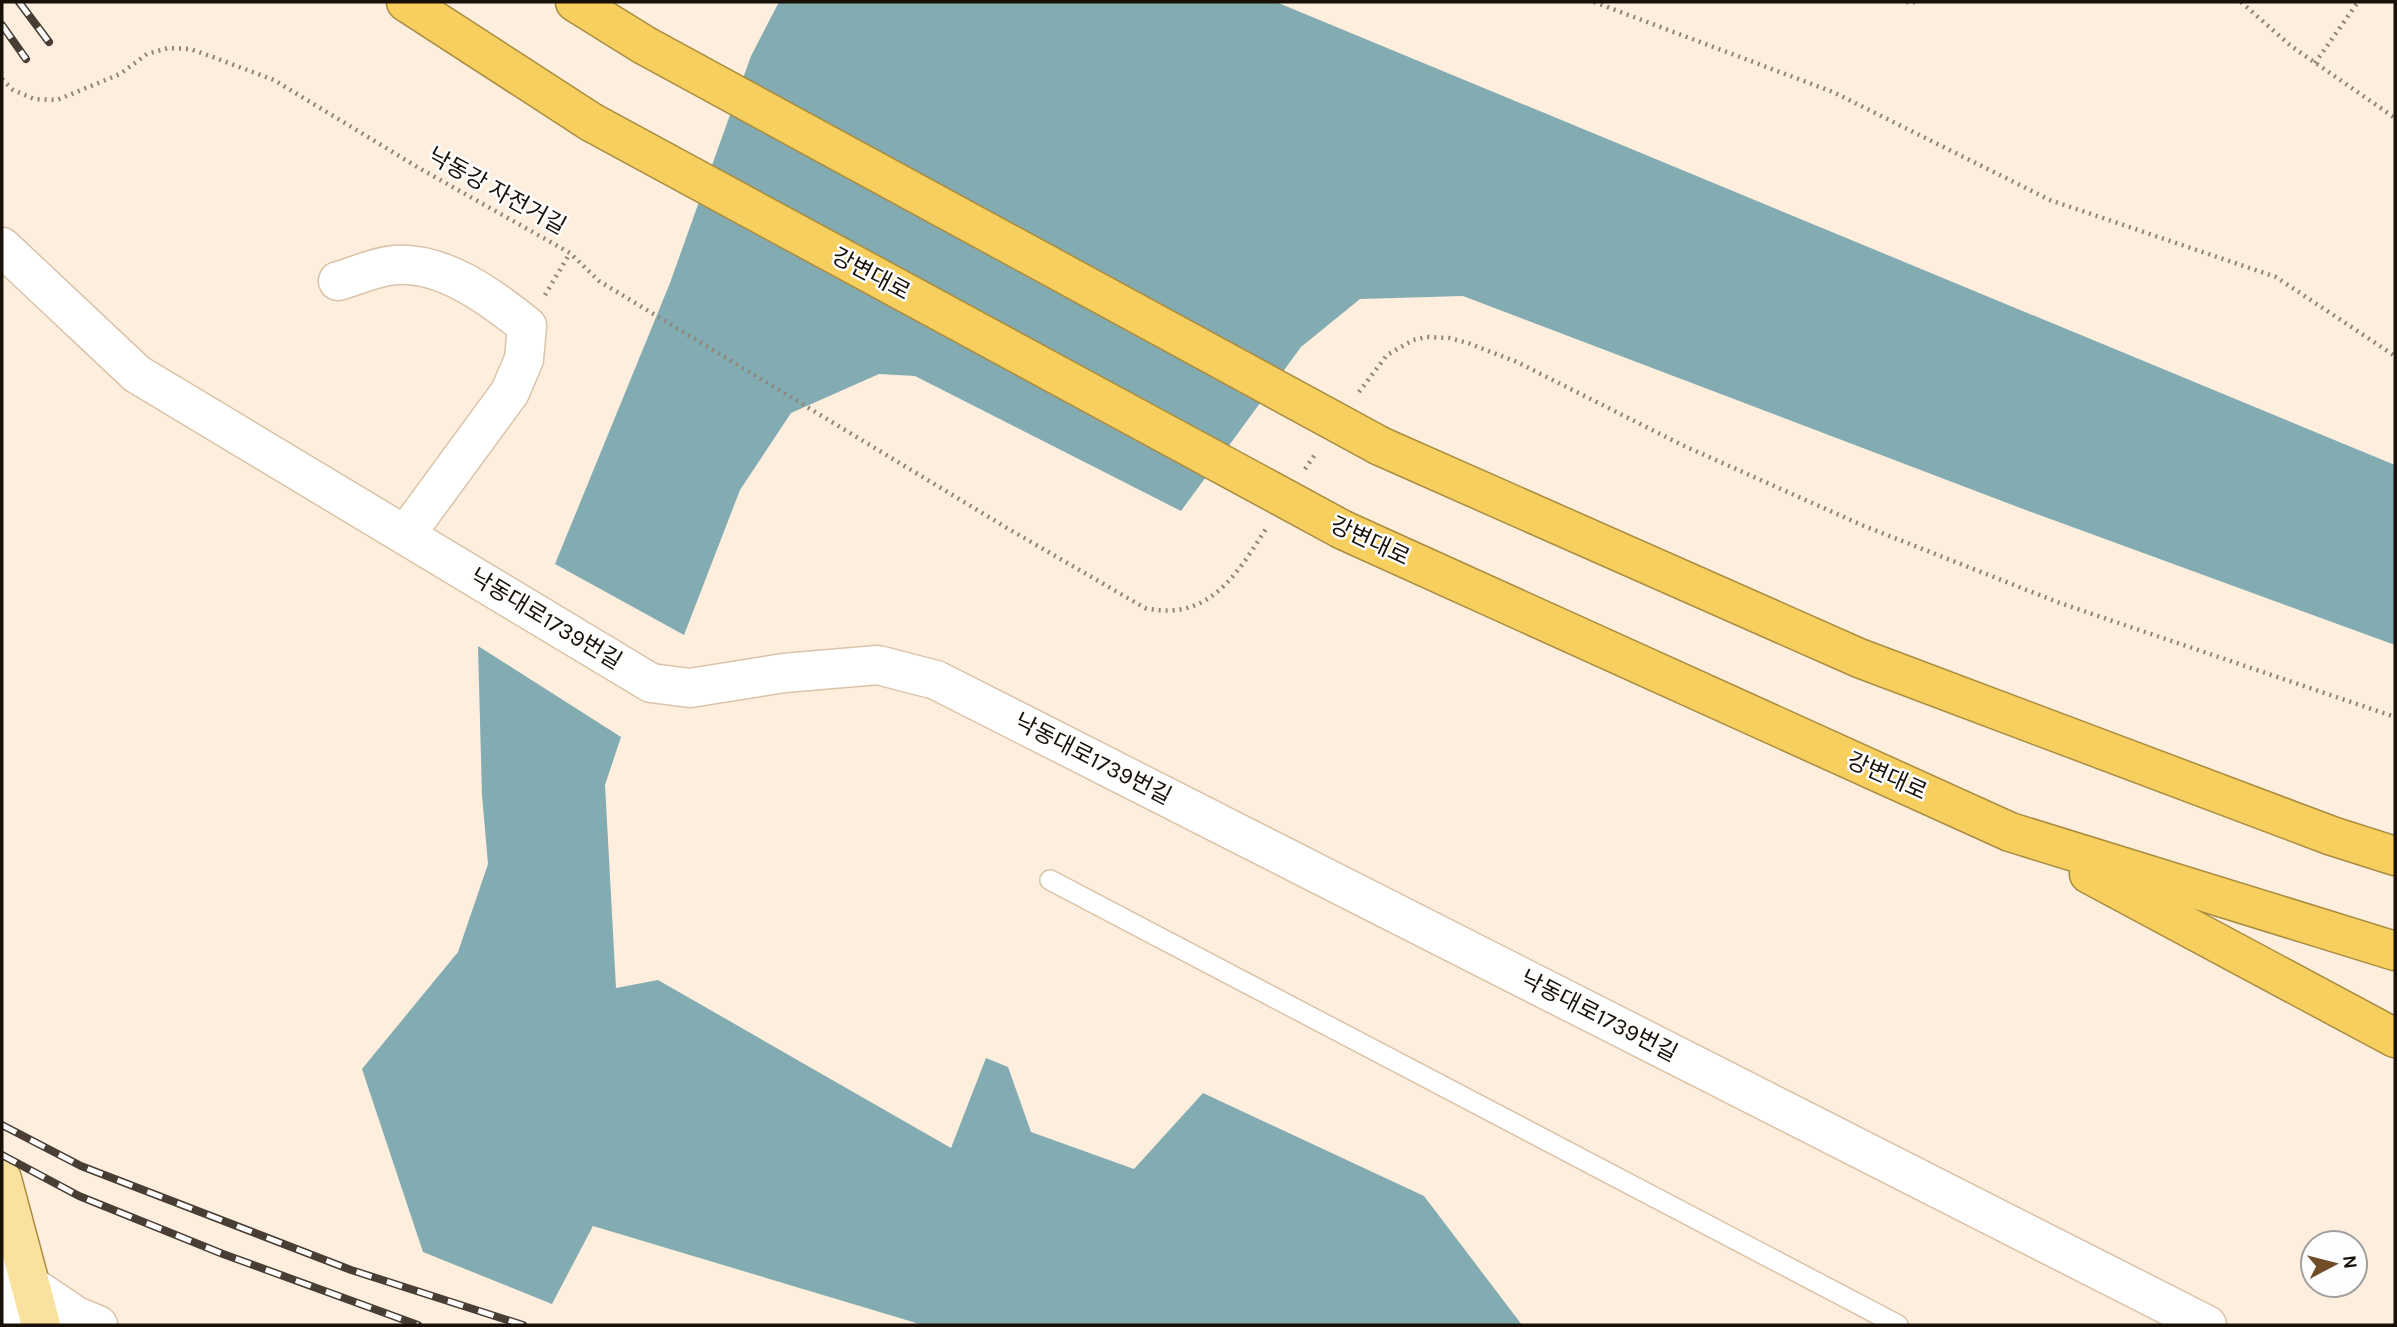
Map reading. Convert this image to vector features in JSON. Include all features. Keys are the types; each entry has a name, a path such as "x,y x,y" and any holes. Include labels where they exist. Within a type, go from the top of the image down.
{"highway":[{"name":"강변대로","path":"406,2 591,122 1343,530 2010,832 2395,951"},
{"path":"575,2 644,45 1380,446 1859,658 2332,836 2395,856"},
{"path":"2010,832 2395,1038"}],"main road":[{"path":"2,1179 30,1285 14,1323"}],"street":[{"name":"낙동대로1739번길","path":"2,247 137,374 651,683 690,688 784,673 878,665 936,680 2207,1325"},
{"path":"338,281 394,264 426,267 461,282 503,307 527,326 524,359 510,392 406,534"},
{"path":"30,1285 76,1316 98,1325"}],"lane":[{"path":"1050,880 1898,1325"},
{"path":"13,1222 14,1323"}],"path":[{"path":"1594,2 1833,92 2050,200 2276,277 2395,356"},
{"path":"1906,2 1917,2"},
{"path":"2241,2 2291,47 2395,118"},
{"path":"2315,63 2358,2"},
{"name":"낙동강 자전거길","path":"2,79 13,90 34,99 57,100 121,74 147,54 168,48 190,49 274,80 419,168 570,253 599,282 950,493"},
{"path":"527,326 570,253"}],"water":[{"path":"779,2 1276,2 2395,465 2395,645 2031,512 1463,296 1360,299 1301,347 1181,511 915,376 879,374 791,413 740,490 684,635 555,564 670,283 751,56"},
{"path":"478,646 621,737 605,785 616,988 658,980 951,1148 986,1058 1008,1067 1031,1132 1134,1169 1203,1093 1424,1196 1522,1325 923,1325 593,1226 552,1304 423,1252 362,1069 458,952 488,864 482,795"}],"railway":[{"path":"19,2 49,42"},
{"path":"2,25 26,59"},
{"path":"2,1125 81,1166 351,1270 523,1325"},
{"path":"2,1155 79,1196 223,1254 418,1325"}]}
